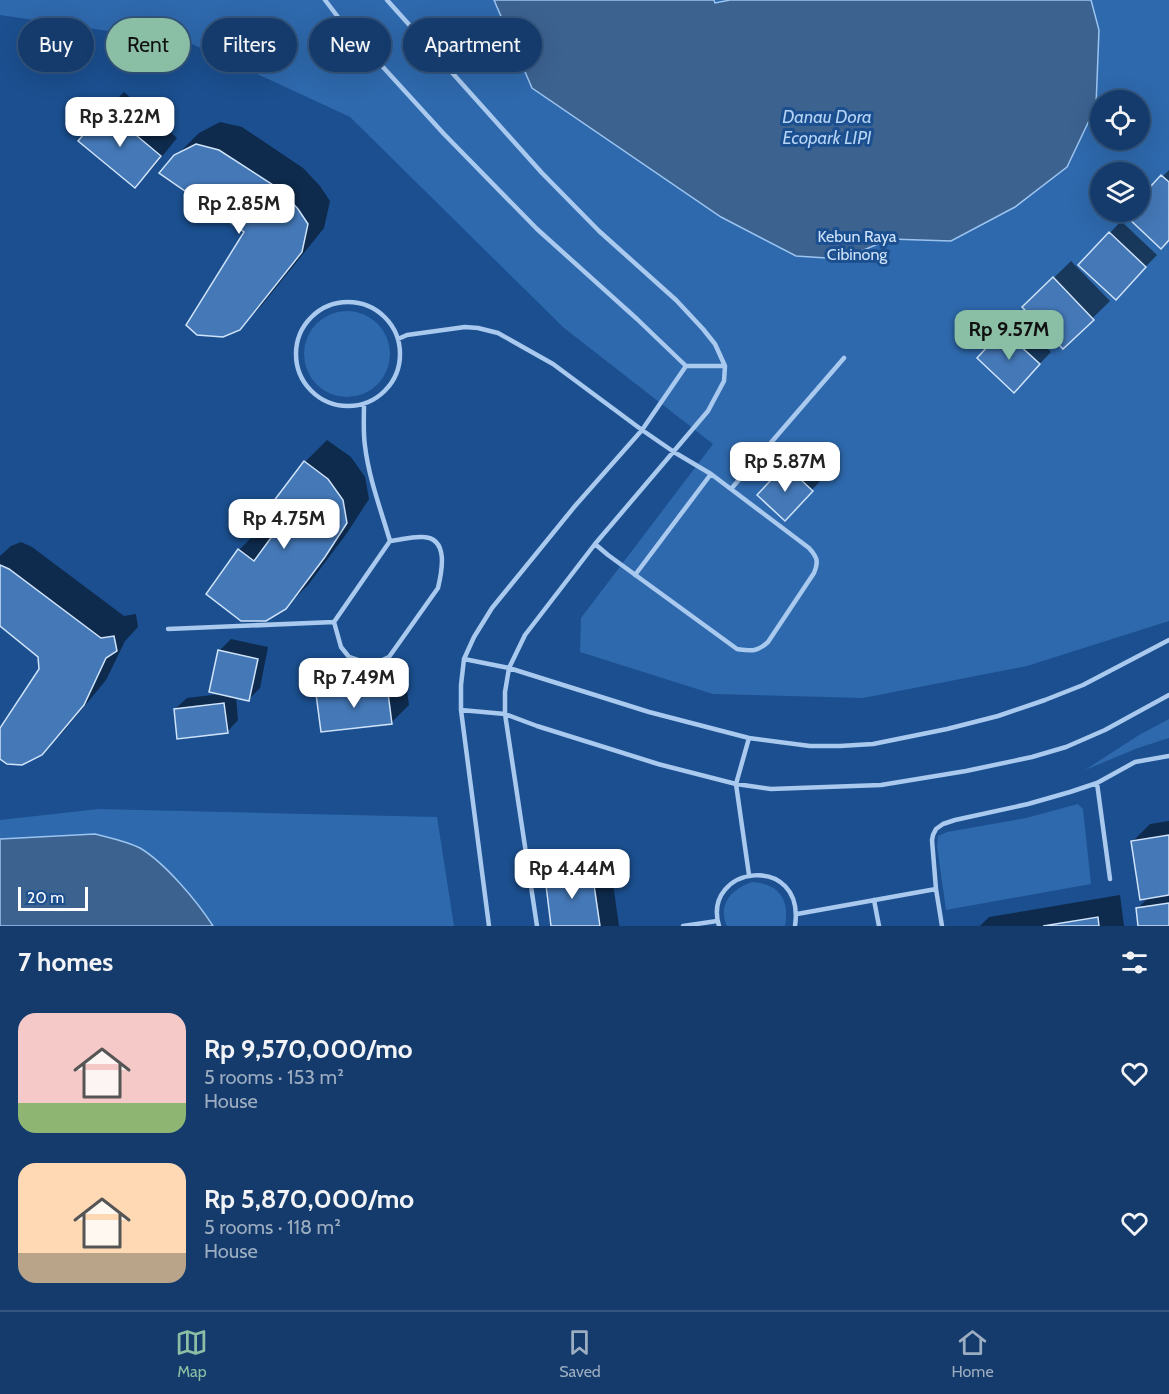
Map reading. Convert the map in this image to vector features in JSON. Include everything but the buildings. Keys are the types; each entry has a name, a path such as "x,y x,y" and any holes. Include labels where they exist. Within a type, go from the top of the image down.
{"lane":[{"path":"326,0 341,21 444,134 537,229 638,319 686,366 725,366"},
{"path":"387,0 542,173 599,231 676,300 703,329 715,344 725,366 724,381 708,411 595,544 525,635 509,668 505,714 537,926"},
{"path":"356,302 367,305 386,319 398,339 400,359 394,378 382,394 364,404 341,406 320,398 310,390 299,370 297,346 305,325 322,309 333,304 356,302"},
{"path":"398,339 407,335 465,327 498,333 553,364 642,430 711,474 809,548 815,556 817,565 768,642 760,649 737,650 595,544"},
{"path":"731,489 844,358"},
{"path":"489,926 461,710 464,659 474,637 492,608 575,506 642,430 686,366"},
{"path":"364,404 364,446 390,542"},
{"path":"635,575 711,474"},
{"path":"414,537 426,537 436,542 441,549 442,560 438,588 389,657 378,662 364,662 349,657 341,647 333,622 390,542 414,537"},
{"path":"168,629 333,622"},
{"path":"464,659 509,668 649,712 749,738 810,746 840,746 873,744 998,716 1083,685 1169,640"},
{"path":"461,710 505,714 658,764 736,784 771,789 881,785 1032,757 1066,747 1105,730 1169,695"},
{"path":"748,875 736,784 749,738"},
{"path":"942,926 932,840 936,829 955,820 1028,804 1097,783 1135,762 1169,756"},
{"path":"1097,783 1110,879"},
{"path":"683,926 718,923 717,908 728,887 737,879 748,875 762,875 776,879 787,888 794,900 797,914 795,926"},
{"path":"797,914 936,889"},
{"path":"874,900 879,926"}],"green space":[{"name":"Kebun Raya Cibinong","path":"0,0 1169,0 1169,621 1027,666 863,698 713,694 580,652 581,618 713,444 564,328 350,117 253,72 297,72 297,18 202,18 202,49 190,43 190,18 106,18 106,31 94,29 94,18 20,18 0,15"},
{"path":"347,311 371,318 383,330 390,354 383,378 371,390 347,397 323,390 311,378 304,354 311,330 323,318"},
{"path":"1169,719 1169,738 1085,770 1139,735"},
{"path":"1078,804 1083,809 1091,884 946,910 937,846 938,836 947,832 1026,818"},
{"path":"99,809 437,817 454,926 0,926 0,820"},
{"path":"752,882 769,886 780,895 786,908 785,926 727,926 724,911 728,898 738,889"}],"water":[{"name":"Danau Dora Ecopark LIPI","path":"494,0 714,0 715,3 730,0 1091,0 1099,30 1097,90 1090,90 1090,119 1067,167 1015,207 951,241 890,239 842,259 796,256 721,217 532,88 525,72 542,72 542,18 502,18"},
{"path":"95,834 129,843 150,855 180,883 213,926 0,926 0,839"}]}
